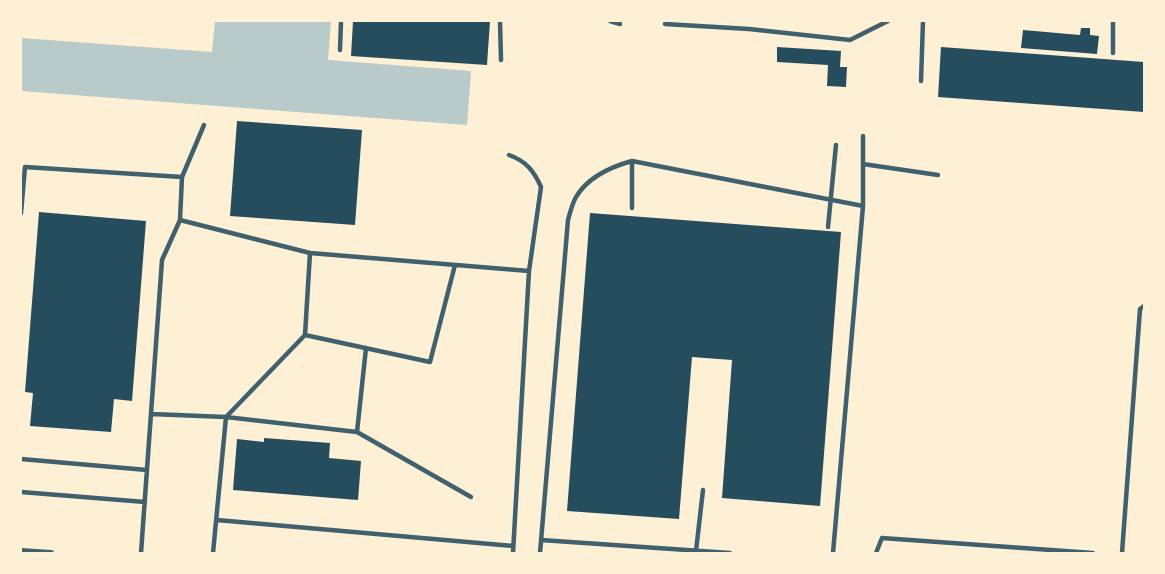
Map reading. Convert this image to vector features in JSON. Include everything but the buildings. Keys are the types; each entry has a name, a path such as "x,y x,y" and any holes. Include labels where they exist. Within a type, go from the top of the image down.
{"street":[{"path":"21,551 51,553"}],"lane":[{"path":"340,50 341,21"},
{"path":"500,21 501,60"},
{"path":"610,21 620,24"},
{"path":"748,29 749,21"},
{"path":"664,24 748,29 850,40 888,21"},
{"path":"921,81 923,21"},
{"path":"1113,21 1113,53"},
{"path":"141,553 162,260 180,220 182,177 204,125"},
{"path":"833,553 863,206 863,136"},
{"path":"828,227 836,145"},
{"path":"509,155 519,158 529,166 541,187 529,271 513,553"},
{"path":"540,553 568,220 576,197 593,178 613,166 632,161 863,206"},
{"path":"632,161 632,208"},
{"path":"863,164 938,175"},
{"path":"21,213 25,167 182,177"},
{"path":"180,220 310,253 529,271"},
{"path":"213,553 226,417 305,335 310,253"},
{"path":"305,335 430,362 455,265"},
{"path":"1122,553 1140,309 1144,306"},
{"path":"357,432 366,348"},
{"path":"151,414 226,417 357,432 471,497"},
{"path":"21,459 147,470"},
{"path":"696,551 703,490"},
{"path":"21,492 145,502"},
{"path":"217,520 513,546"},
{"path":"876,553 882,538 1093,553"},
{"path":"541,540 730,553"}],"shaded area":[{"path":"215,21 331,21 328,60 471,71 467,125 21,91 21,38 212,52"}]}
